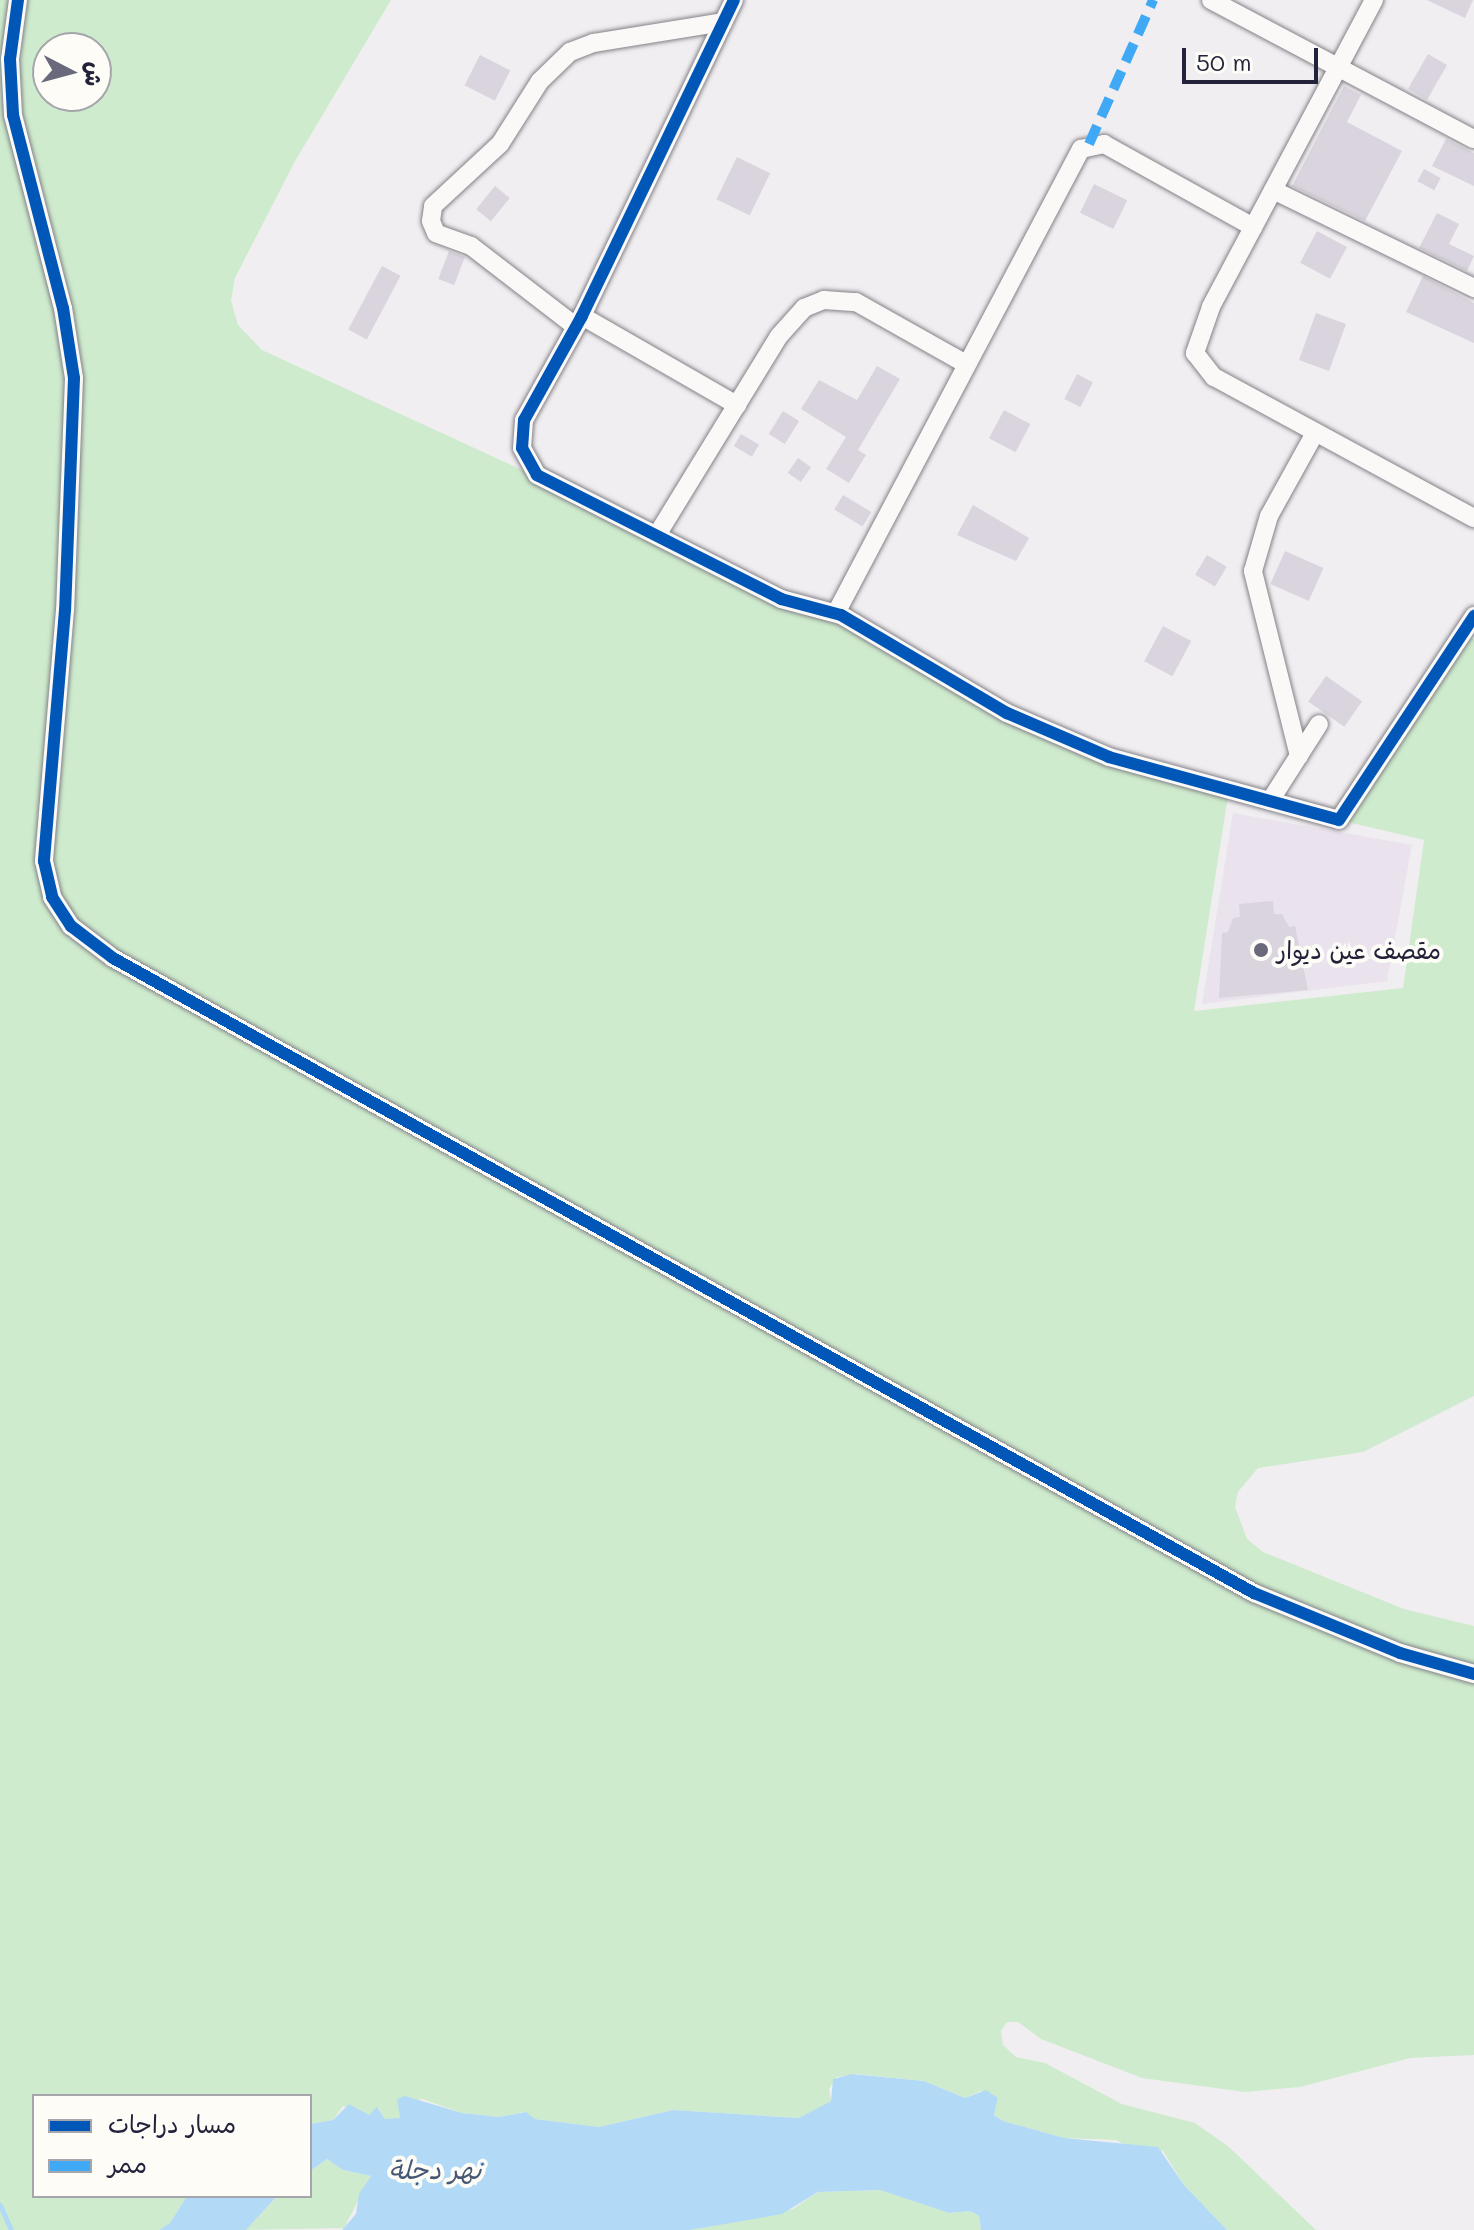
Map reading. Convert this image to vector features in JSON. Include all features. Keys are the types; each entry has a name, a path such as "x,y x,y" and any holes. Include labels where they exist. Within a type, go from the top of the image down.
{"street":[{"path":"734,0 578,321 524,420 525,456 537,475 781,599 836,613 979,699 1036,726 1109,757 1339,820 1474,616"},
{"path":"1211,0 1474,139"},
{"path":"1374,0 1198,334 1195,353 1214,377 1474,518"},
{"path":"12,2 10,59 13,115 63,308 74,378 65,610 44,861 52,897 71,926 113,958 1254,1593 1400,1653 1474,1674"},
{"path":"723,22 606,41 570,52 540,81 500,144 433,206 431,221 436,233 471,246 578,321 737,405"},
{"path":"836,613 1061,180 1089,144 1112,147 1253,227"},
{"path":"1273,190 1474,288"},
{"path":"657,535 787,325 804,308 824,300 865,305 966,364"},
{"path":"1299,756 1253,571 1269,516 1315,433"},
{"path":"1270,801 1319,724"}],"shaded area":[{"path":"1233,813 1412,845 1387,981 1202,1004"}],"green space":[{"path":"0,0 391,0 294,163 235,278 231,300 238,325 262,350 825,610 994,707 1229,790 1194,1011 1403,988 1424,840 1339,820 1463,633 1474,639 1474,1396 1363,1452 1258,1468 1238,1492 1235,1507 1247,1539 1263,1552 1404,1609 1474,1626 1474,2055 1410,2058 1300,2087 1245,2092 1142,2078 1041,2039 1018,2022 1007,2022 1001,2031 1003,2045 1016,2057 1045,2063 1122,2104 1195,2123 1229,2147 1316,2230 1227,2230 1184,2185 1163,2151 1131,2148 1116,2140 1064,2138 1003,2121 994,2115 998,2098 981,2091 965,2098 924,2081 856,2074 836,2077 829,2089 831,2101 800,2118 673,2110 599,2127 535,2119 524,2112 499,2117 462,2113 422,2099 399,2104 400,2119 385,2119 379,2109 369,2115 343,2106 333,2120 312,2124 312,2094 32,2094 32,2198 186,2198 170,2223 159,2230 0,2230"},
{"path":"327,2159 343,2170 371,2176 344,2228 246,2230 275,2198 312,2198 312,2170"},
{"path":"881,2190 949,2213 970,2211 979,2216 981,2230 690,2230 793,2209 818,2192"}],"water":[{"name":"نهر دجلة","path":"852,2074 924,2081 965,2098 986,2090 998,2098 994,2115 1003,2121 1064,2138 1158,2147 1184,2185 1227,2230 981,2230 979,2216 970,2211 949,2213 880,2190 818,2192 782,2214 690,2230 342,2230 356,2214 359,2194 371,2176 343,2170 327,2159 312,2170 312,2124 333,2120 349,2104 369,2115 377,2107 385,2119 400,2118 397,2099 405,2096 462,2113 499,2117 526,2112 535,2119 599,2127 673,2110 799,2118 831,2101 833,2079"},
{"path":"186,2198 275,2198 246,2230 159,2230 170,2223"}],"building":[{"path":"1427,0 1473,0 1465,18"},
{"path":"1428,54 1447,65 1427,100 1408,89"},
{"path":"480,55 510,70 495,101 465,85"},
{"path":"1344,86 1361,95 1347,122 1402,151 1365,221 1292,186"},
{"path":"1446,139 1474,153 1474,186 1432,166"},
{"path":"737,157 770,173 750,215 716,199"},
{"path":"1424,169 1441,178 1434,190 1417,181"},
{"path":"1094,184 1127,200 1113,229 1080,213"},
{"path":"495,186 510,198 491,221 476,209"},
{"path":"1437,213 1459,224 1449,244 1474,256 1467,271 1419,248"},
{"path":"1317,231 1347,247 1330,279 1300,263"},
{"path":"449,251 465,257 454,285 438,279"},
{"path":"382,266 401,276 367,339 348,330"},
{"path":"1423,276 1474,303 1474,343 1406,312"},
{"path":"1316,313 1346,324 1329,371 1299,360"},
{"path":"877,366 900,379 858,450 866,455 849,483 826,469 846,437 801,409 819,380 857,400"},
{"path":"1077,374 1093,382 1080,407 1064,399"},
{"path":"1004,410 1030,424 1015,452 989,438"},
{"path":"783,411 799,421 785,444 769,434"},
{"path":"741,434 759,445 752,457 734,446"},
{"path":"798,458 811,467 801,482 788,473"},
{"path":"843,495 871,512 863,527 834,510"},
{"path":"973,505 1029,538 1016,561 957,535"},
{"path":"1285,551 1323,568 1309,601 1270,584"},
{"path":"1207,555 1227,567 1215,587 1195,575"},
{"path":"1163,626 1191,641 1172,676 1144,661"},
{"path":"1326,676 1362,701 1344,727 1308,701"},
{"path":"1273,901 1274,914 1282,914 1289,927 1295,926 1308,990 1219,998 1222,933 1228,932 1233,918 1240,917 1239,904"}],"waterway":[{"path":"0,2205 11,2230"}],"marked path":[{"path":"1089,144 1153,0"}],"cycle path":[{"path":"18,0 10,59 13,115 63,308 74,378 65,610 44,861 52,897 71,926 113,958 1254,1593 1400,1653 1474,1674"},
{"path":"734,0 582,316 524,420 522,448 537,475 781,599 841,615 1007,713 1109,757 1339,820 1474,616"}],"place":[{"name":"مقصف عين ديوار","path":"1261,950"}]}
